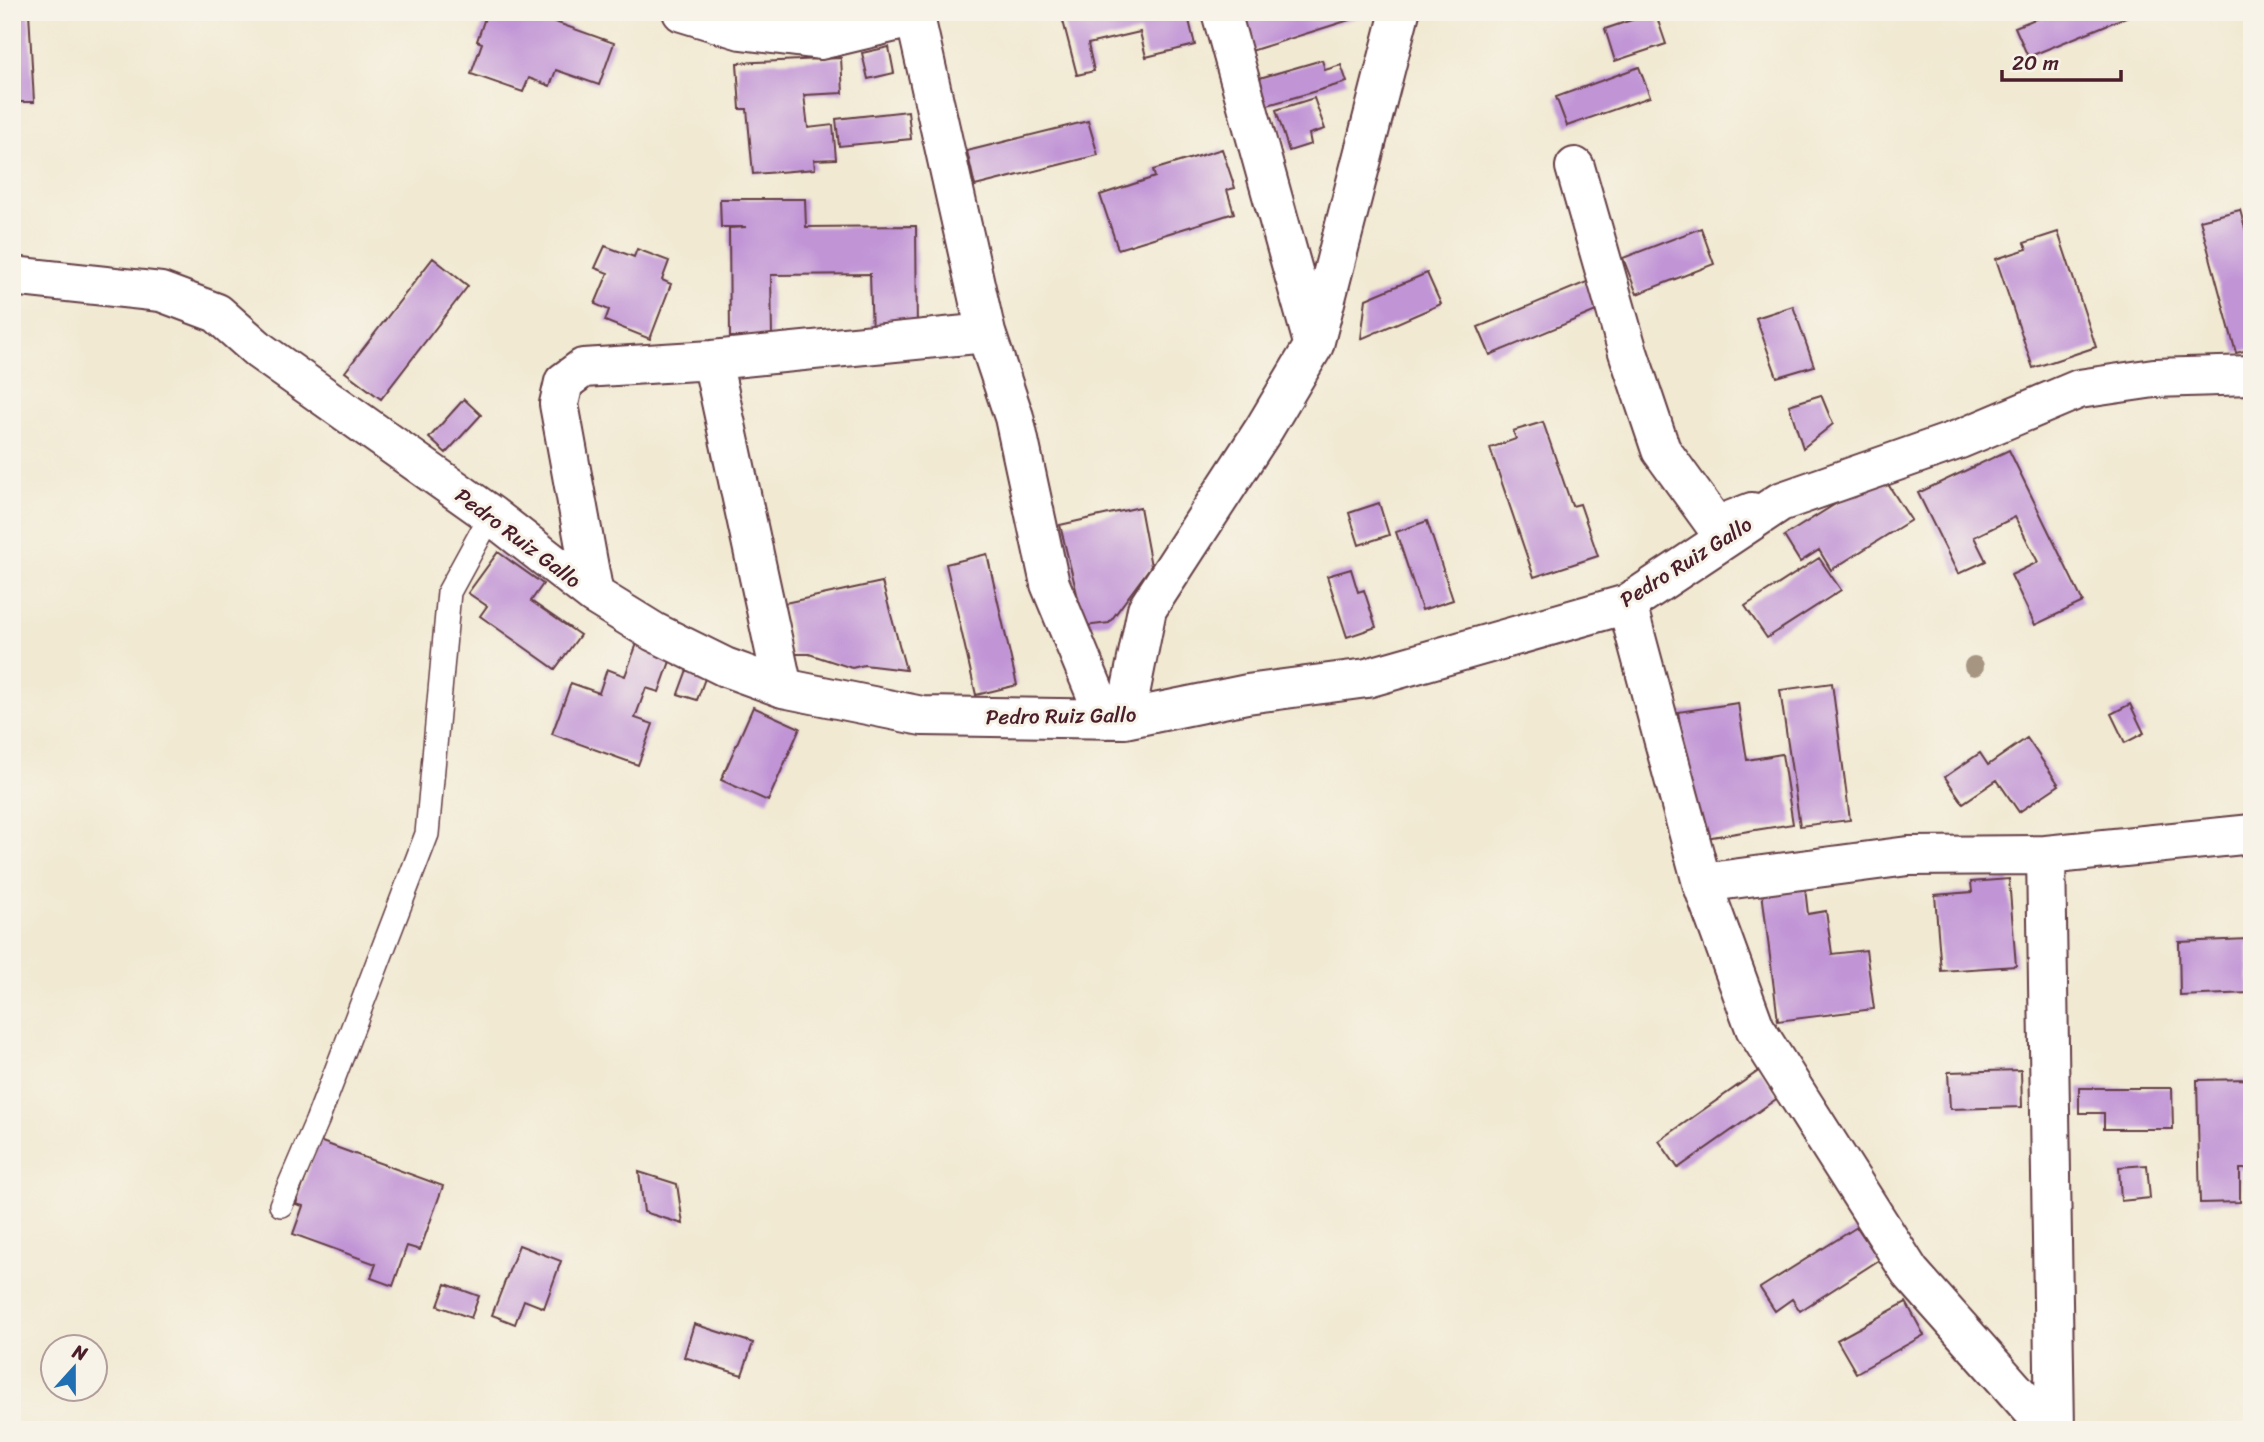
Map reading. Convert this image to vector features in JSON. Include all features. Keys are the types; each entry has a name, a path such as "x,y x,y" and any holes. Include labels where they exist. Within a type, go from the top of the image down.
{"street":[{"path":"682,12 741,30 820,40 915,15 986,333 1014,418 1051,584 1116,719"},
{"path":"1221,12 1314,345"},
{"path":"1116,719 1147,609 1264,429 1314,345 1400,12"},
{"path":"1575,167 1628,352 1661,450 1716,526 1780,502"},
{"name":"Pedro Ruiz Gallo","path":"12,276 160,292 217,313 260,351 491,515 594,596 654,632 725,667 783,688 922,716 1116,719 1247,694 1367,678 1627,604 1780,502 1960,439 2079,389 2154,378 2252,375"},
{"path":"594,596 559,404 564,382 583,368 712,360 986,333"},
{"path":"712,360 783,688"},
{"path":"1627,604 1702,883 1755,1028 1910,1272 2052,1430"},
{"path":"1702,883 1908,856 2046,855 2252,834"},
{"path":"2046,855 2052,1430"}],"lane":[{"path":"281,1205 317,1121 427,834 449,592 491,515"}],"building":[{"path":"12,12 29,12 34,102 12,102"},
{"path":"487,12 527,12 614,43 599,85 556,70 550,86 529,78 523,92 471,74 482,43 477,41"},
{"path":"1082,12 1187,12 1195,45 1146,57 1140,32 1088,44 1094,71 1077,75 1062,17"},
{"path":"1239,12 1364,12 1365,15 1251,51"},
{"path":"1655,12 1666,44 1615,61 1605,29"},
{"path":"2053,12 2138,12 2028,57 2015,27"},
{"path":"889,47 894,73 868,79 862,53"},
{"path":"841,58 843,93 804,95 808,128 833,125 836,159 814,160 815,169 753,174 747,109 740,109 737,63"},
{"path":"1322,60 1325,70 1341,65 1347,82 1254,109 1246,82"},
{"path":"1639,67 1650,97 1567,126 1556,97"},
{"path":"1314,98 1325,129 1309,134 1311,144 1289,151 1276,110"},
{"path":"908,111 911,139 839,146 836,119"},
{"path":"1088,121 1098,155 975,186 967,151"},
{"path":"1222,149 1235,188 1227,190 1234,213 1118,249 1100,195 1155,177 1153,170"},
{"path":"720,199 805,199 806,227 916,226 917,334 872,335 870,274 771,275 772,337 730,337 729,228 746,227 721,227"},
{"path":"2240,210 2252,253 2252,349 2236,353 2200,220"},
{"path":"1701,228 1714,264 1637,294 1623,258"},
{"path":"2058,232 2096,347 2033,368 1996,259 2027,249 2024,243"},
{"path":"605,246 634,257 637,249 669,261 662,280 671,284 650,339 605,321 609,310 595,304 608,273 595,268"},
{"path":"433,258 468,286 381,399 345,372"},
{"path":"1427,273 1441,304 1361,339 1366,299"},
{"path":"1589,281 1601,309 1490,355 1478,327"},
{"path":"1793,306 1814,366 1777,377 1756,318"},
{"path":"1821,395 1833,424 1803,448 1789,405"},
{"path":"464,399 481,415 446,453 429,438"},
{"path":"1543,422 1572,506 1580,504 1598,556 1534,577 1490,448 1516,439 1513,431"},
{"path":"2009,450 2083,602 2035,625 2011,575 2038,562 2015,517 1974,537 1986,561 1958,574 1918,493"},
{"path":"1882,475 1911,520 1831,570 1819,550 1800,562 1784,536"},
{"path":"1379,503 1389,535 1359,545 1349,513"},
{"path":"1140,507 1151,566 1109,623 1085,626 1060,525"},
{"path":"1427,521 1453,600 1422,610 1396,532"},
{"path":"498,552 543,584 531,601 580,635 555,669 480,616 487,606 468,593"},
{"path":"987,554 1017,685 976,695 946,564"},
{"path":"1819,558 1841,590 1767,638 1745,606"},
{"path":"1351,569 1358,592 1364,590 1376,627 1347,637 1327,576"},
{"path":"882,582 906,670 864,665 852,668 809,654 793,654 785,603"},
{"path":"639,638 674,650 659,692 646,688 635,718 653,724 638,765 552,734 571,683 599,693 607,669 625,676"},
{"path":"688,667 707,673 697,700 678,694"},
{"path":"1832,683 1850,820 1800,826 1780,690"},
{"path":"1738,703 1747,760 1782,754 1793,824 1699,839 1678,712"},
{"path":"2130,704 2144,733 2125,743 2111,714"},
{"path":"753,707 800,728 768,801 721,780"},
{"path":"2027,738 2059,785 2019,812 1997,780 1963,803 1945,777 1980,753 1988,765"},
{"path":"1804,879 1808,914 1826,911 1832,954 1866,950 1874,1009 1778,1021 1761,884"},
{"path":"2009,879 2016,966 1941,971 1935,895 1972,892 1971,882"},
{"path":"2248,939 2249,993 2180,996 2179,942"},
{"path":"1760,1070 1779,1097 1678,1168 1659,1141"},
{"path":"2021,1070 2022,1107 1950,1109 1948,1072"},
{"path":"2252,1079 2252,1169 2240,1169 2240,1202 2200,1203 2197,1080"},
{"path":"2079,1088 2172,1088 2173,1129 2104,1129 2104,1113 2079,1113"},
{"path":"319,1141 443,1186 420,1250 407,1246 393,1286 371,1278 376,1264 293,1234 303,1206 296,1204"},
{"path":"2147,1165 2150,1198 2121,1201 2119,1167"},
{"path":"639,1172 677,1184 683,1224 644,1212"},
{"path":"1857,1227 1879,1260 1800,1311 1792,1299 1775,1311 1760,1288"},
{"path":"519,1245 561,1261 544,1308 524,1300 515,1324 492,1315"},
{"path":"446,1284 479,1296 471,1318 438,1306"},
{"path":"1906,1302 1924,1335 1856,1373 1837,1340"},
{"path":"694,1324 753,1343 742,1375 684,1357"}]}
